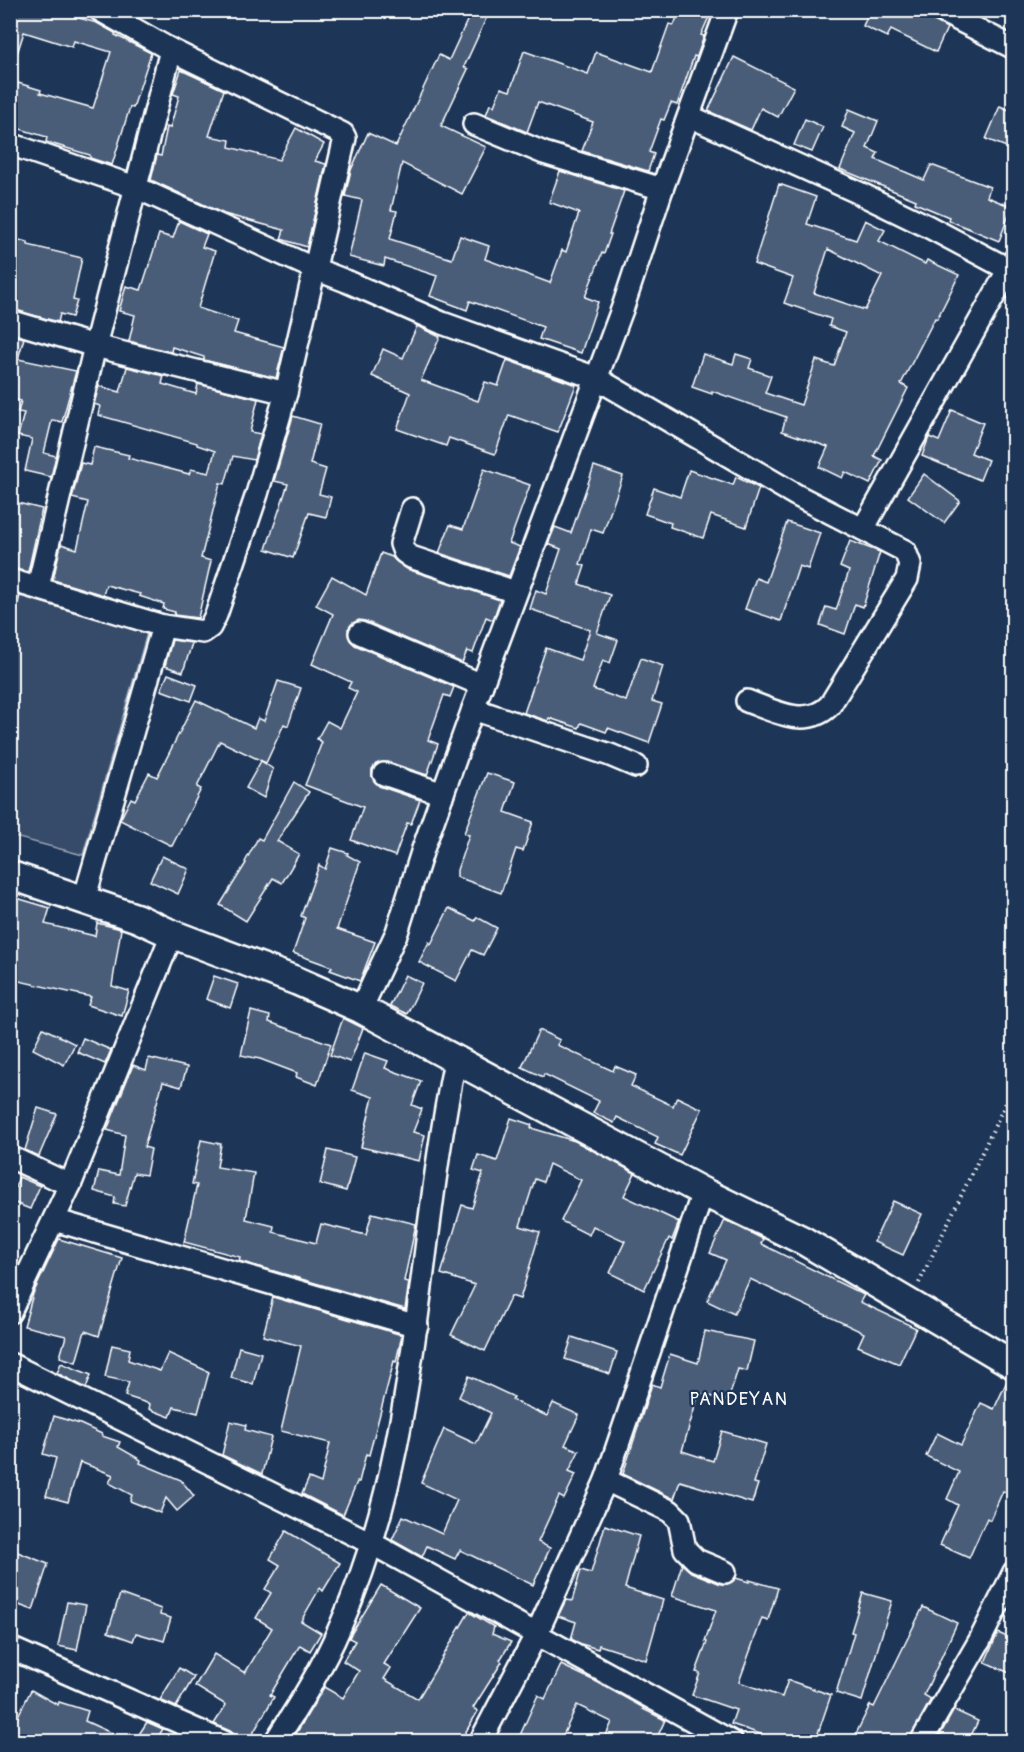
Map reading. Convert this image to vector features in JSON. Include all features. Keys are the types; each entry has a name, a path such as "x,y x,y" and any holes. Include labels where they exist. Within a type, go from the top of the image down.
{"street":[{"path":"10,580 164,626 203,632 210,627 257,494 286,393 345,136 171,50 100,10"},
{"path":"361,1009 397,932 423,849 473,709 623,307 662,189 727,10"},
{"path":"939,10 1014,48"},
{"path":"38,587 95,346 171,50"},
{"path":"689,116 1011,265 863,529"},
{"path":"474,124 544,153 662,189"},
{"path":"10,144 135,187 315,269 442,323 596,378 796,495 905,551 910,564 907,579 830,705 822,713 812,717 796,717 747,701"},
{"path":"10,321 95,346 286,393"},
{"path":"412,509 401,544 404,552 411,557 515,592"},
{"path":"84,900 164,626"},
{"path":"360,633 483,685"},
{"path":"473,709 610,755 636,766"},
{"path":"384,774 443,794"},
{"path":"10,875 137,918 361,1009 703,1192 804,1241 1014,1365"},
{"path":"10,1312 70,1185 172,934"},
{"path":"275,1742 331,1647 371,1543 400,1429 455,1061"},
{"path":"10,1157 70,1185"},
{"path":"480,1742 537,1633 606,1480 703,1192"},
{"path":"54,1220 417,1326"},
{"path":"10,1364 371,1543 732,1742"},
{"path":"606,1480 670,1511 678,1520 685,1549 696,1560 725,1572"},
{"path":"921,1742 980,1640 1014,1572"},
{"path":"10,1648 224,1742"}],"path":[{"path":"910,1303 1014,1086"}],"shaded area":[{"path":"10,593 147,633 83,855 11,836"}],"building":[{"path":"10,10 51,10 97,23 151,53 133,108 130,107 112,165 90,158 90,155 46,142 47,137 10,126 10,107 18,83 41,90 40,93 93,108 111,52 74,41 72,47 24,32 14,63 10,62"},
{"path":"472,10 490,10 464,67 468,69 441,126 486,147 462,194 402,163 391,210 397,211 390,239 452,259 460,236 489,246 485,259 550,283 562,250 566,252 579,213 549,202 560,171 624,191 604,254 602,253 585,297 598,302 581,353 539,339 543,327 470,301 467,310 430,296 437,276 385,259 384,266 349,257 362,200 345,196 351,170 368,133 396,146 439,55 449,60"},
{"path":"680,10 712,10 701,35 704,36 697,57 694,56 677,105 671,103 664,120 661,119 649,152 654,154 648,171 582,151 593,122 538,102 527,132 486,115 490,104 494,106 501,88 510,91 524,51 588,74 596,52 652,72 669,24 674,25"},
{"path":"870,10 918,10 947,28 936,52 891,30 887,37 863,26"},
{"path":"734,57 794,87 778,117 761,108 751,130 708,111"},
{"path":"181,70 224,90 209,136 230,140 229,147 279,160 296,128 324,144 315,161 326,164 307,247 281,239 284,230 224,214 151,180 157,155 161,156 167,127 170,128 179,96 173,94"},
{"path":"1000,106 1014,112 1014,150 986,139"},
{"path":"849,109 878,121 867,148 878,153 875,159 924,180 931,165 990,187 987,197 1012,207 999,241 948,220 949,217 915,203 916,200 840,169 855,133 842,127"},
{"path":"805,119 823,127 812,152 794,145"},
{"path":"779,184 816,197 807,224 856,240 865,220 885,230 879,241 925,264 927,260 959,275 901,384 908,388 874,456 882,460 870,484 845,472 842,478 819,467 828,447 782,431 786,417 712,391 712,394 692,387 703,354 733,364 736,354 752,359 749,368 771,376 765,393 801,405 816,360 834,366 846,332 829,326 831,319 784,303 793,278 754,264","holes":["828,249 882,276 865,310 814,293"]},
{"path":"179,221 207,234 202,247 215,251 198,308 238,321 234,333 284,347 276,378 204,360 204,357 172,347 171,352 129,341 135,315 119,311 126,286 141,290 159,234 173,238"},
{"path":"10,238 28,242 28,245 82,258 73,300 77,301 72,317 60,314 58,322 10,309"},
{"path":"417,326 440,337 421,380 478,401 485,382 498,386 507,360 576,385 558,432 509,415 495,454 449,438 446,446 397,429 410,393 372,376 383,349 403,358"},
{"path":"10,334 24,338 18,359 76,371 62,422 52,420 44,453 56,456 51,477 25,471 32,439 18,436 24,413 18,412 21,401 10,398"},
{"path":"127,367 164,376 162,384 196,394 198,384 258,399 250,432 261,434 254,460 233,456 225,484 220,483 201,558 211,561 198,618 174,615 175,612 163,609 164,604 139,596 140,594 106,585 103,595 53,580 61,544 77,549 88,502 72,498 81,463 90,465 94,447 129,455 128,458 189,474 191,469 209,473 215,451 197,445 197,443 98,415 100,406 94,404 99,386 120,392"},
{"path":"952,410 983,423 971,453 988,460 980,480 922,456 929,437 939,441"},
{"path":"293,416 320,424 310,464 326,469 319,494 331,497 326,517 309,513 293,558 266,549 288,484 274,481"},
{"path":"594,466 623,476 603,533 591,529 580,564 585,566 579,584 610,595 597,633 618,640 610,663 603,660 593,689 626,701 641,658 663,666 652,701 662,704 649,743 608,728 606,732 581,723 579,728 524,713 546,648 580,660 590,630 530,609 536,590 546,594 561,549 548,544 555,527 571,533"},
{"path":"484,469 530,485 509,543 520,547 509,576 439,553 450,525 463,529"},
{"path":"689,470 733,485 736,477 759,488 746,527 711,515 703,538 670,527 671,523 645,514 654,488 680,497"},
{"path":"924,474 960,501 944,523 908,497"},
{"path":"10,501 42,509 28,572 10,568"},
{"path":"787,522 820,533 808,569 799,566 781,621 745,609 756,578 766,582"},
{"path":"850,541 880,552 863,607 855,604 845,634 820,625 826,607 836,610 849,571 840,567"},
{"path":"381,553 392,557 407,569 500,600 493,620 486,617 473,653 467,651 462,663 365,621 359,620 348,629 350,640 355,645 454,687 450,697 444,695 428,740 438,744 427,775 388,762 376,764 372,769 372,777 379,786 420,800 411,824 407,823 395,856 351,840 363,807 305,785 322,742 317,739 327,721 340,728 357,692 348,688 351,682 312,664 333,614 316,605 332,576 366,595"},
{"path":"10,593 20,596 16,609 10,609"},
{"path":"172,640 192,643 183,672 165,666"},
{"path":"168,674 197,685 191,701 161,690"},
{"path":"278,681 301,688 288,726 284,724 266,763 220,741 197,787 201,789 172,846 120,820 131,798 135,800 149,773 157,777 196,700 254,728 258,718 264,721"},
{"path":"261,761 273,769 264,798 246,788"},
{"path":"487,773 515,782 505,812 533,822 523,851 516,849 501,893 457,877 457,870 469,835 464,833"},
{"path":"294,782 309,792 277,841 299,854 282,883 273,878 246,921 220,905 246,863 258,838 262,840"},
{"path":"332,848 348,853 347,855 360,862 337,929 375,942 360,981 330,970 332,967 293,953 305,918 301,916 319,865 325,869"},
{"path":"162,856 189,869 178,894 150,881"},
{"path":"10,896 50,908 45,924 95,936 97,923 121,929 112,986 129,991 122,1016 88,1005 91,997 10,979"},
{"path":"449,908 475,921 477,917 497,928 483,955 472,950 456,981 419,962"},
{"path":"405,975 422,983 407,1014 390,1006"},
{"path":"214,976 238,984 230,1008 206,999"},
{"path":"251,1011 270,1016 269,1022 331,1044 317,1085 296,1077 297,1073 260,1059 241,1055"},
{"path":"343,1018 363,1028 350,1062 330,1055"},
{"path":"43,1028 75,1044 64,1065 33,1049"},
{"path":"539,1030 560,1040 557,1045 613,1071 615,1066 636,1075 631,1086 673,1106 677,1097 702,1109 680,1155 655,1144 658,1137 617,1117 614,1123 593,1113 599,1101 544,1074 543,1077 522,1067"},
{"path":"83,1038 111,1050 105,1064 77,1052"},
{"path":"365,1053 388,1061 385,1068 421,1081 412,1105 422,1109 413,1132 425,1135 419,1161 361,1147 373,1097 352,1090"},
{"path":"149,1058 187,1067 181,1087 163,1082 144,1147 151,1149 146,1175 134,1173 125,1206 114,1204 115,1197 94,1191 99,1171 119,1175 125,1135 107,1130 133,1065 146,1070"},
{"path":"38,1108 57,1114 39,1156 25,1150"},
{"path":"511,1118 532,1125 531,1128 575,1141 635,1173 624,1196 679,1222 672,1240 669,1238 644,1290 610,1273 625,1241 593,1226 589,1235 561,1221 581,1180 549,1164 543,1182 535,1179 520,1226 540,1232 520,1299 511,1296 485,1351 451,1335 475,1285 441,1274 462,1205 472,1208 483,1173 473,1170 478,1155 497,1161"},
{"path":"201,1140 221,1144 217,1167 254,1173 246,1219 274,1226 273,1232 316,1243 321,1224 366,1235 372,1213 416,1224 404,1281 409,1282 405,1309 239,1261 240,1257 184,1242 197,1185 192,1184"},
{"path":"328,1150 355,1157 346,1191 320,1184"},
{"path":"19,1177 40,1186 30,1209 10,1201"},
{"path":"893,1201 922,1214 903,1255 874,1242"},
{"path":"725,1220 763,1239 761,1244 864,1295 860,1302 916,1328 899,1364 858,1346 864,1333 750,1279 734,1314 707,1301 726,1260 710,1253"},
{"path":"59,1239 122,1258 99,1336 85,1331 76,1362 60,1357 66,1336 24,1326 33,1294"},
{"path":"273,1297 402,1335 369,1455 366,1454 359,1482 343,1515 302,1494 309,1478 321,1483 330,1443 281,1431 301,1346 263,1336"},
{"path":"705,1331 754,1341 747,1371 738,1369 728,1401 699,1393 682,1451 713,1461 722,1431 766,1444 754,1483 758,1484 752,1503 680,1481 674,1499 623,1474 652,1384 660,1387 670,1354 698,1363"},
{"path":"572,1337 617,1352 610,1374 565,1359"},
{"path":"112,1345 130,1349 128,1360 160,1371 168,1353 209,1372 198,1413 174,1407 170,1417 149,1409 150,1404 125,1396 129,1382 105,1377"},
{"path":"239,1347 261,1353 253,1384 231,1378"},
{"path":"61,1363 91,1375 86,1388 57,1373"},
{"path":"469,1376 514,1397 512,1400 547,1416 553,1403 579,1415 565,1445 579,1451 569,1471 576,1474 564,1499 559,1496 538,1542 550,1548 533,1585 460,1550 455,1559 427,1546 422,1557 392,1540 403,1516 442,1534 457,1500 421,1483 444,1429 476,1444 491,1413 459,1397"},
{"path":"1008,1379 1014,1381 1014,1496 1003,1491 990,1520 987,1518 969,1558 940,1545 958,1505 947,1499 959,1472 926,1456 937,1433 961,1445 981,1403 994,1409"},
{"path":"54,1416 80,1424 102,1436 120,1442 118,1447 141,1460 140,1463 181,1480 194,1496 177,1511 166,1498 160,1513 130,1501 132,1495 109,1483 113,1475 80,1462 68,1502 46,1496 56,1458 43,1454"},
{"path":"230,1421 246,1425 245,1430 271,1437 262,1474 222,1455"},
{"path":"605,1525 639,1536 625,1588 663,1600 646,1660 599,1645 598,1649 571,1639 576,1622 558,1616 566,1600 572,1601 581,1570 591,1573"},
{"path":"286,1531 340,1563 323,1591 320,1588 301,1621 321,1633 310,1651 300,1645 270,1695 274,1697 248,1742 237,1742 235,1735 230,1731 214,1724 226,1705 195,1686 214,1654 245,1673 272,1628 256,1618 271,1593 265,1589 280,1565 270,1559"},
{"path":"10,1549 48,1564 33,1610 16,1604 18,1599 10,1596"},
{"path":"682,1564 691,1572 721,1584 727,1584 736,1578 778,1588 768,1620 762,1618 739,1682 782,1697 788,1680 831,1695 815,1742 764,1742 766,1736 731,1724 736,1710 692,1695 700,1673 696,1672 716,1610 672,1596"},
{"path":"381,1585 420,1608 384,1664 391,1668 384,1679 418,1699 469,1612 494,1627 492,1634 511,1642 500,1660 502,1662 473,1708 478,1711 460,1742 291,1742 324,1687 343,1698 359,1671 343,1661 355,1641 349,1638 351,1634"},
{"path":"863,1593 892,1601 862,1701 836,1693"},
{"path":"120,1594 161,1609 160,1615 171,1618 164,1641 136,1633 133,1641 108,1632"},
{"path":"67,1602 86,1605 77,1650 58,1646"},
{"path":"923,1607 957,1623 924,1695 931,1699 908,1742 852,1742 870,1705 874,1707"},
{"path":"998,1633 1014,1640 1014,1675 985,1662"},
{"path":"561,1665 597,1682 665,1720 655,1742 603,1742 612,1722 577,1705 560,1742 517,1742 538,1695 545,1699"},
{"path":"179,1668 194,1677 176,1707 160,1700"},
{"path":"31,1690 58,1705 59,1702 88,1711 85,1721 131,1742 10,1742 10,1734"},
{"path":"954,1710 978,1721 968,1742 936,1742"},
{"path":"147,1722 163,1729 155,1742 134,1742"}],"district":[{"name":"PANDEYAN","path":"739,1399"}]}
